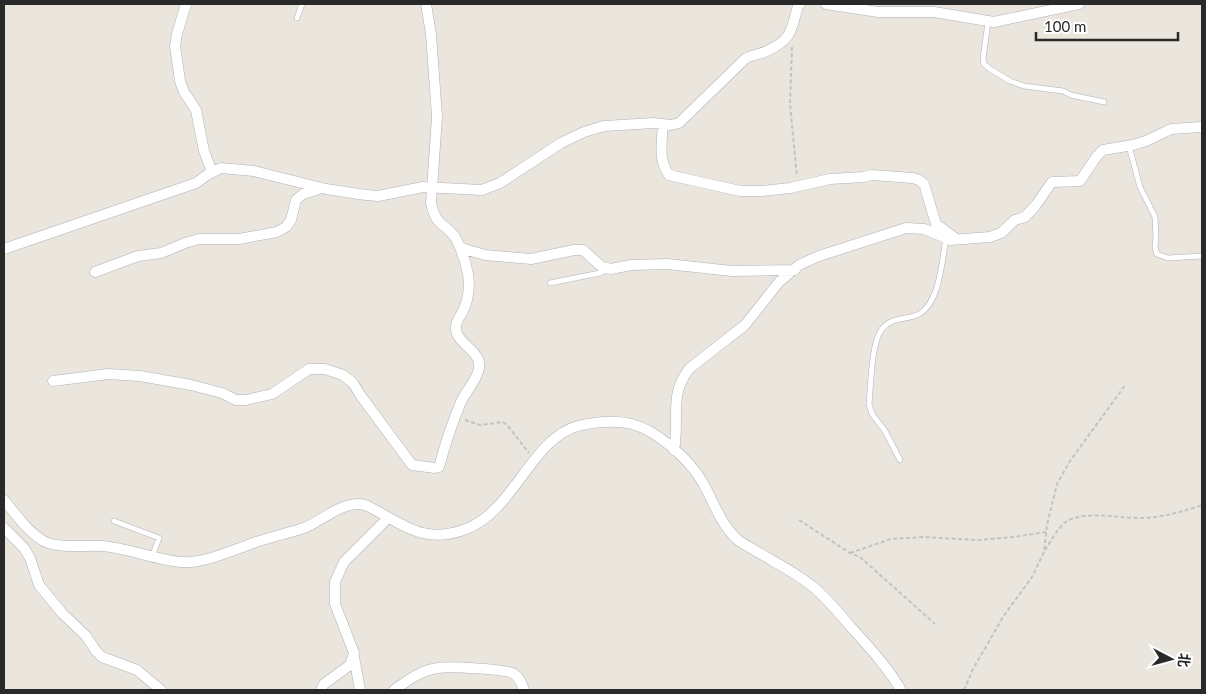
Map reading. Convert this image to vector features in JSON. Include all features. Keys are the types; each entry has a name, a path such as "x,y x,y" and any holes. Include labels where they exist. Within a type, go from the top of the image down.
{"street":[{"path":"186,4 175,46 180,82 196,110 204,151 212,172"},
{"path":"53,382 108,374 140,376 191,385 222,393 236,400 246,400 272,394 309,369 324,369 343,375 353,383 412,465 439,467 461,402 480,368 478,360 459,337 455,329 456,322 468,296 470,283 461,248 454,235 439,223 431,204 437,117 431,34 426,4"},
{"path":"4,250 196,183 221,168 238,169 366,196 378,196 423,187 482,190 500,183 561,143 584,132 604,126 671,125 679,123 750,55 766,52 790,36 800,4"},
{"path":"826,4 878,12 934,12 988,22 1079,4"},
{"path":"663,124 661,157 663,168 669,175 740,191 762,191 800,186 830,179 872,175 913,178 924,184 936,224 957,240"},
{"path":"674,450 677,436 677,390 682,377 690,368 745,325 780,282 799,265 819,256 906,228 924,229 946,238 957,240 990,237 1000,233 1015,220 1025,217 1052,182 1080,182 1103,150 1146,141 1171,128 1202,127"},
{"path":"94,272 138,256 161,253 200,239 239,239 277,232 286,227 296,200 303,194 322,188"},
{"path":"461,248 485,256 531,259 574,250 583,250 602,267 611,269 631,265 667,264 732,270 794,270"},
{"path":"4,500 41,540 49,544 104,546 152,558 185,563 307,527 321,518 354,505 368,506 414,532 432,536 466,529 484,520 500,505 552,441 563,432 575,427 595,423 633,424 656,435 683,457 700,479 726,528 737,539 810,584 824,596 887,667 901,690"},
{"path":"321,690 324,684 350,665 354,653 352,643 335,604 335,582 344,562 388,518"},
{"path":"4,528 24,548 30,558 39,585 62,613 86,636 96,651 102,657 137,670 161,690"},
{"path":"353,656 360,690"},
{"path":"394,690 414,676 438,668 467,668 514,673 522,682 524,690"}],"lane":[{"path":"297,18 302,4"},
{"path":"988,22 983,59 984,64 990,70 1010,82 1024,86 1063,91 1071,95 1104,102"},
{"path":"1129,146 1140,187 1155,217 1155,247 1157,254 1168,258 1202,256"},
{"path":"900,460 885,431 872,414 869,404 876,339 889,322 917,315 926,309 934,296 946,238"},
{"path":"550,283 600,273 608,268"},
{"path":"114,521 159,538 152,558"}],"path":[{"path":"793,43 790,104 796,172 800,186"},
{"path":"1044,552 1046,532 1057,484 1070,461 1126,384"},
{"path":"456,415 468,422 480,425 503,422 535,461"},
{"path":"964,690 973,669 1003,617 1032,578 1044,552 1061,526 1071,519 1092,516 1141,518 1172,515 1200,506 1202,503"},
{"path":"799,520 850,553 860,557 935,624"},
{"path":"850,553 891,539 923,537 977,540 1014,538 1046,532"}]}
